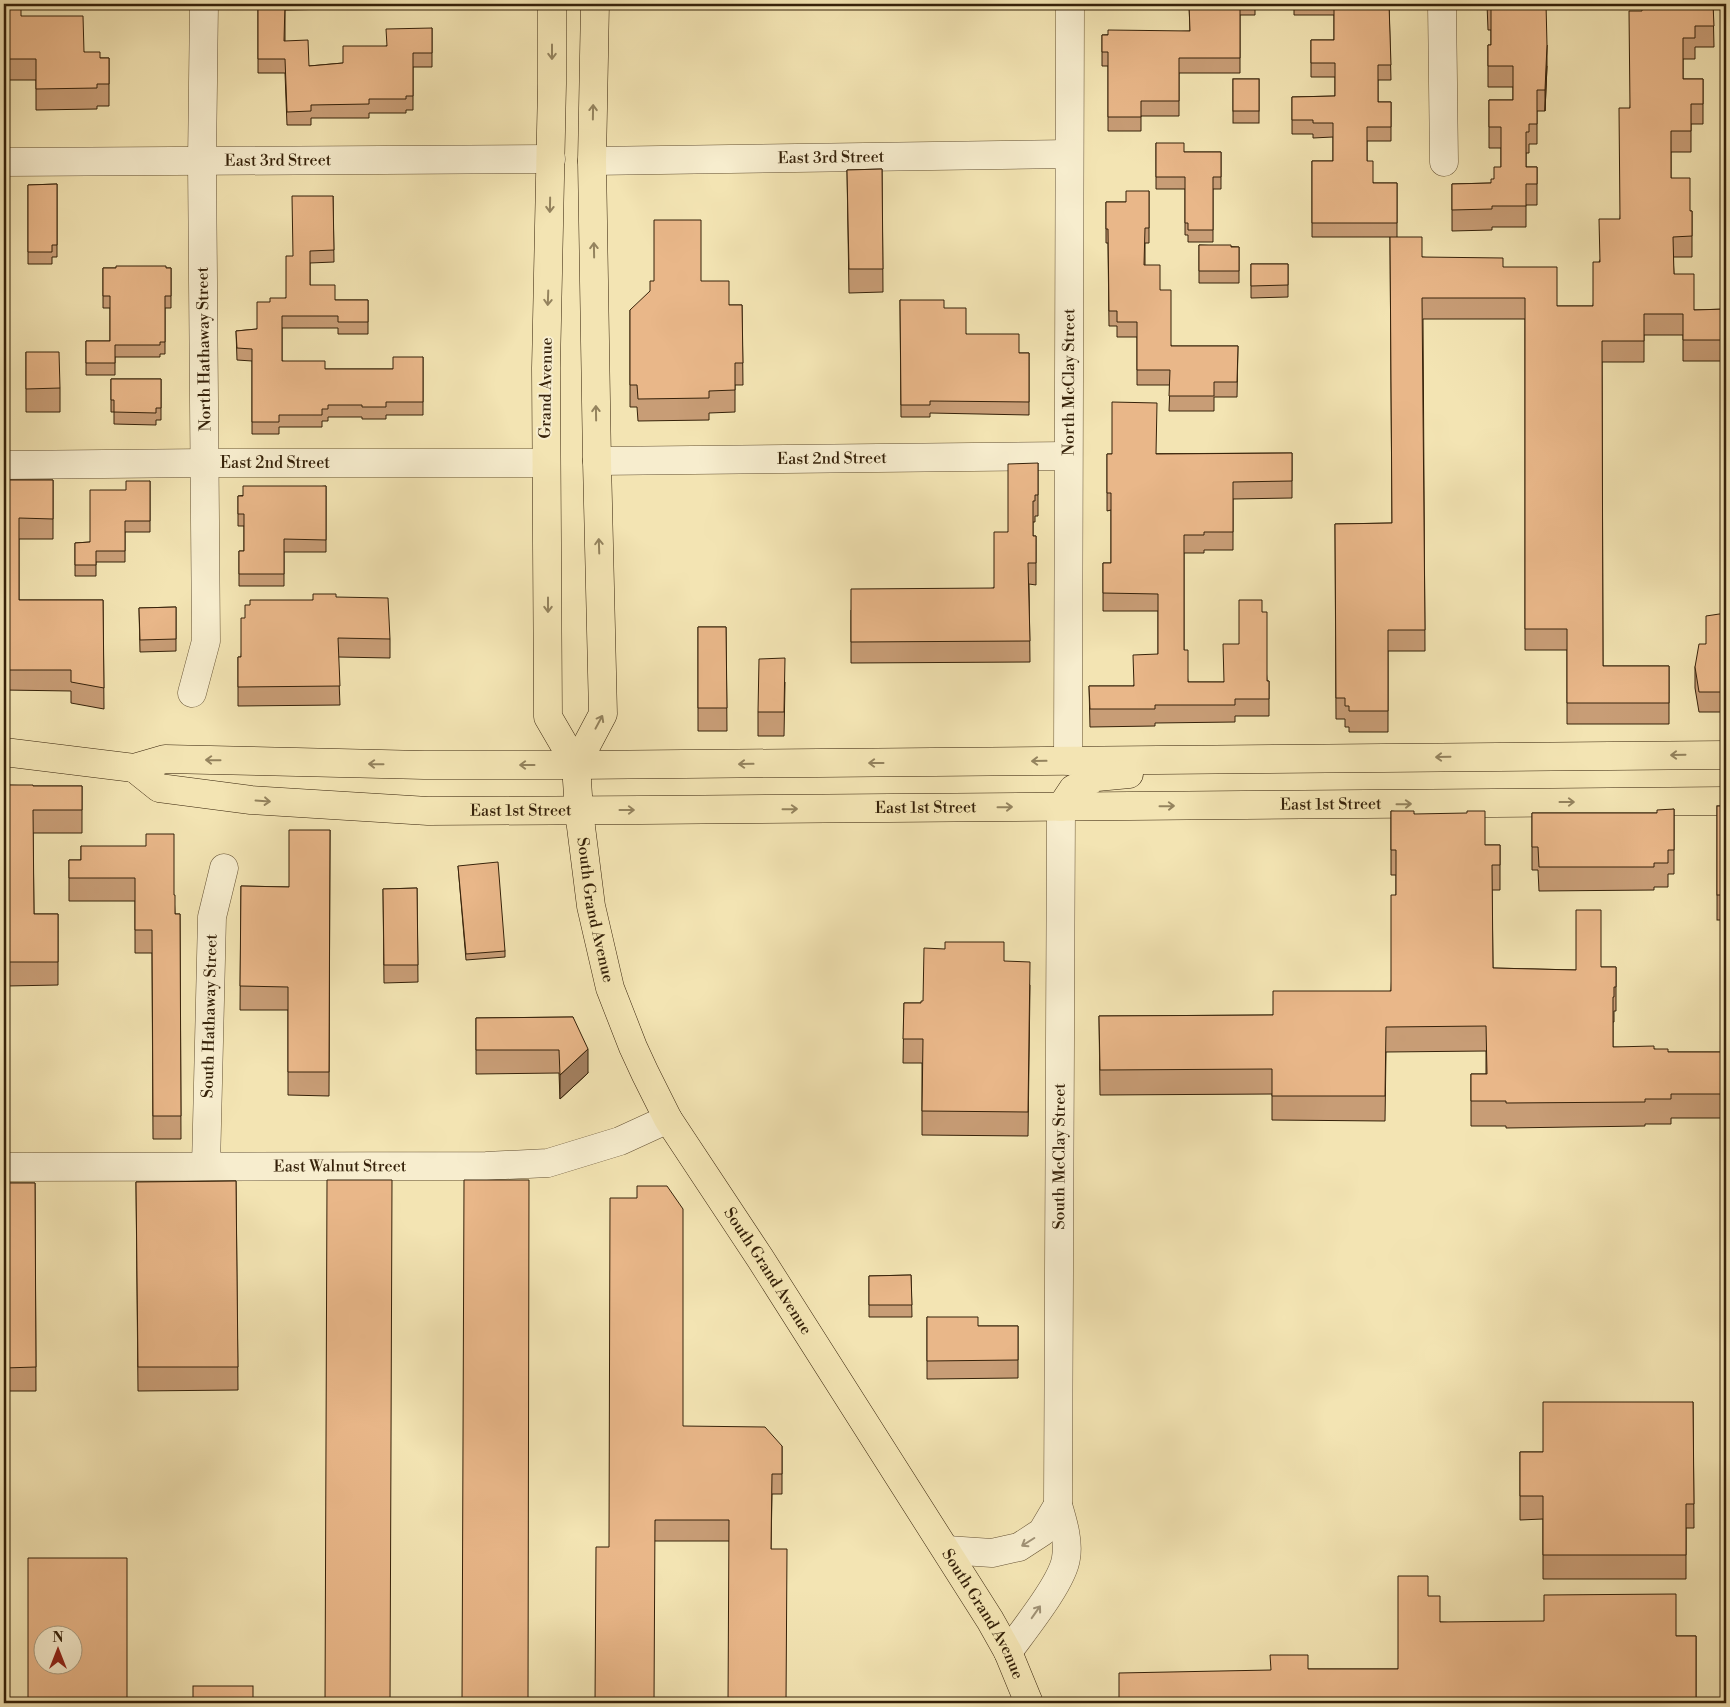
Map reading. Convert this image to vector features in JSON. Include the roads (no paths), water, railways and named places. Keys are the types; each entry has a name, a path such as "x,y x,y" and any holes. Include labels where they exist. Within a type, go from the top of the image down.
{"main road":[{"name":"Grand Avenue","path":"552,4 551,160 546,368 548,717 576,765 579,811"},
{"path":"576,765 603,714 592,161 595,4"},
{"path":"4,752 134,768 165,759 424,765 576,765 1726,755"},
{"path":"1061,807 1073,789 1097,777 1262,759"},
{"name":"East 1st Street","path":"134,768 159,788 251,800 428,811 1726,801"},
{"name":"South Grand Avenue","path":"579,811 591,906 610,988 633,1047 668,1119 947,1550 1008,1652 1029,1703"}],"street":[{"name":"North Hathaway Street","path":"192,693 206,641 202,161 204,4"},
{"name":"North McClay Street","path":"1068,761 1070,4"},
{"path":"1442,4 1444,162"},
{"name":"East 3rd Street","path":"592,161 1069,154"},
{"name":"East 3rd Street","path":"4,162 551,160"},
{"name":"East 2nd Street","path":"597,461 1068,456"},
{"name":"East 2nd Street","path":"4,465 546,462"},
{"name":"South McClay Street","path":"1008,1652 1055,1585 1066,1559 1065,1531 1058,1505 1061,807"},
{"name":"South Hathaway Street","path":"206,1166 212,917 224,868"},
{"name":"East Walnut Street","path":"4,1167 486,1166 548,1164 620,1141 668,1119"},
{"path":"947,1550 992,1553 1019,1547 1042,1532 1058,1505"}]}
